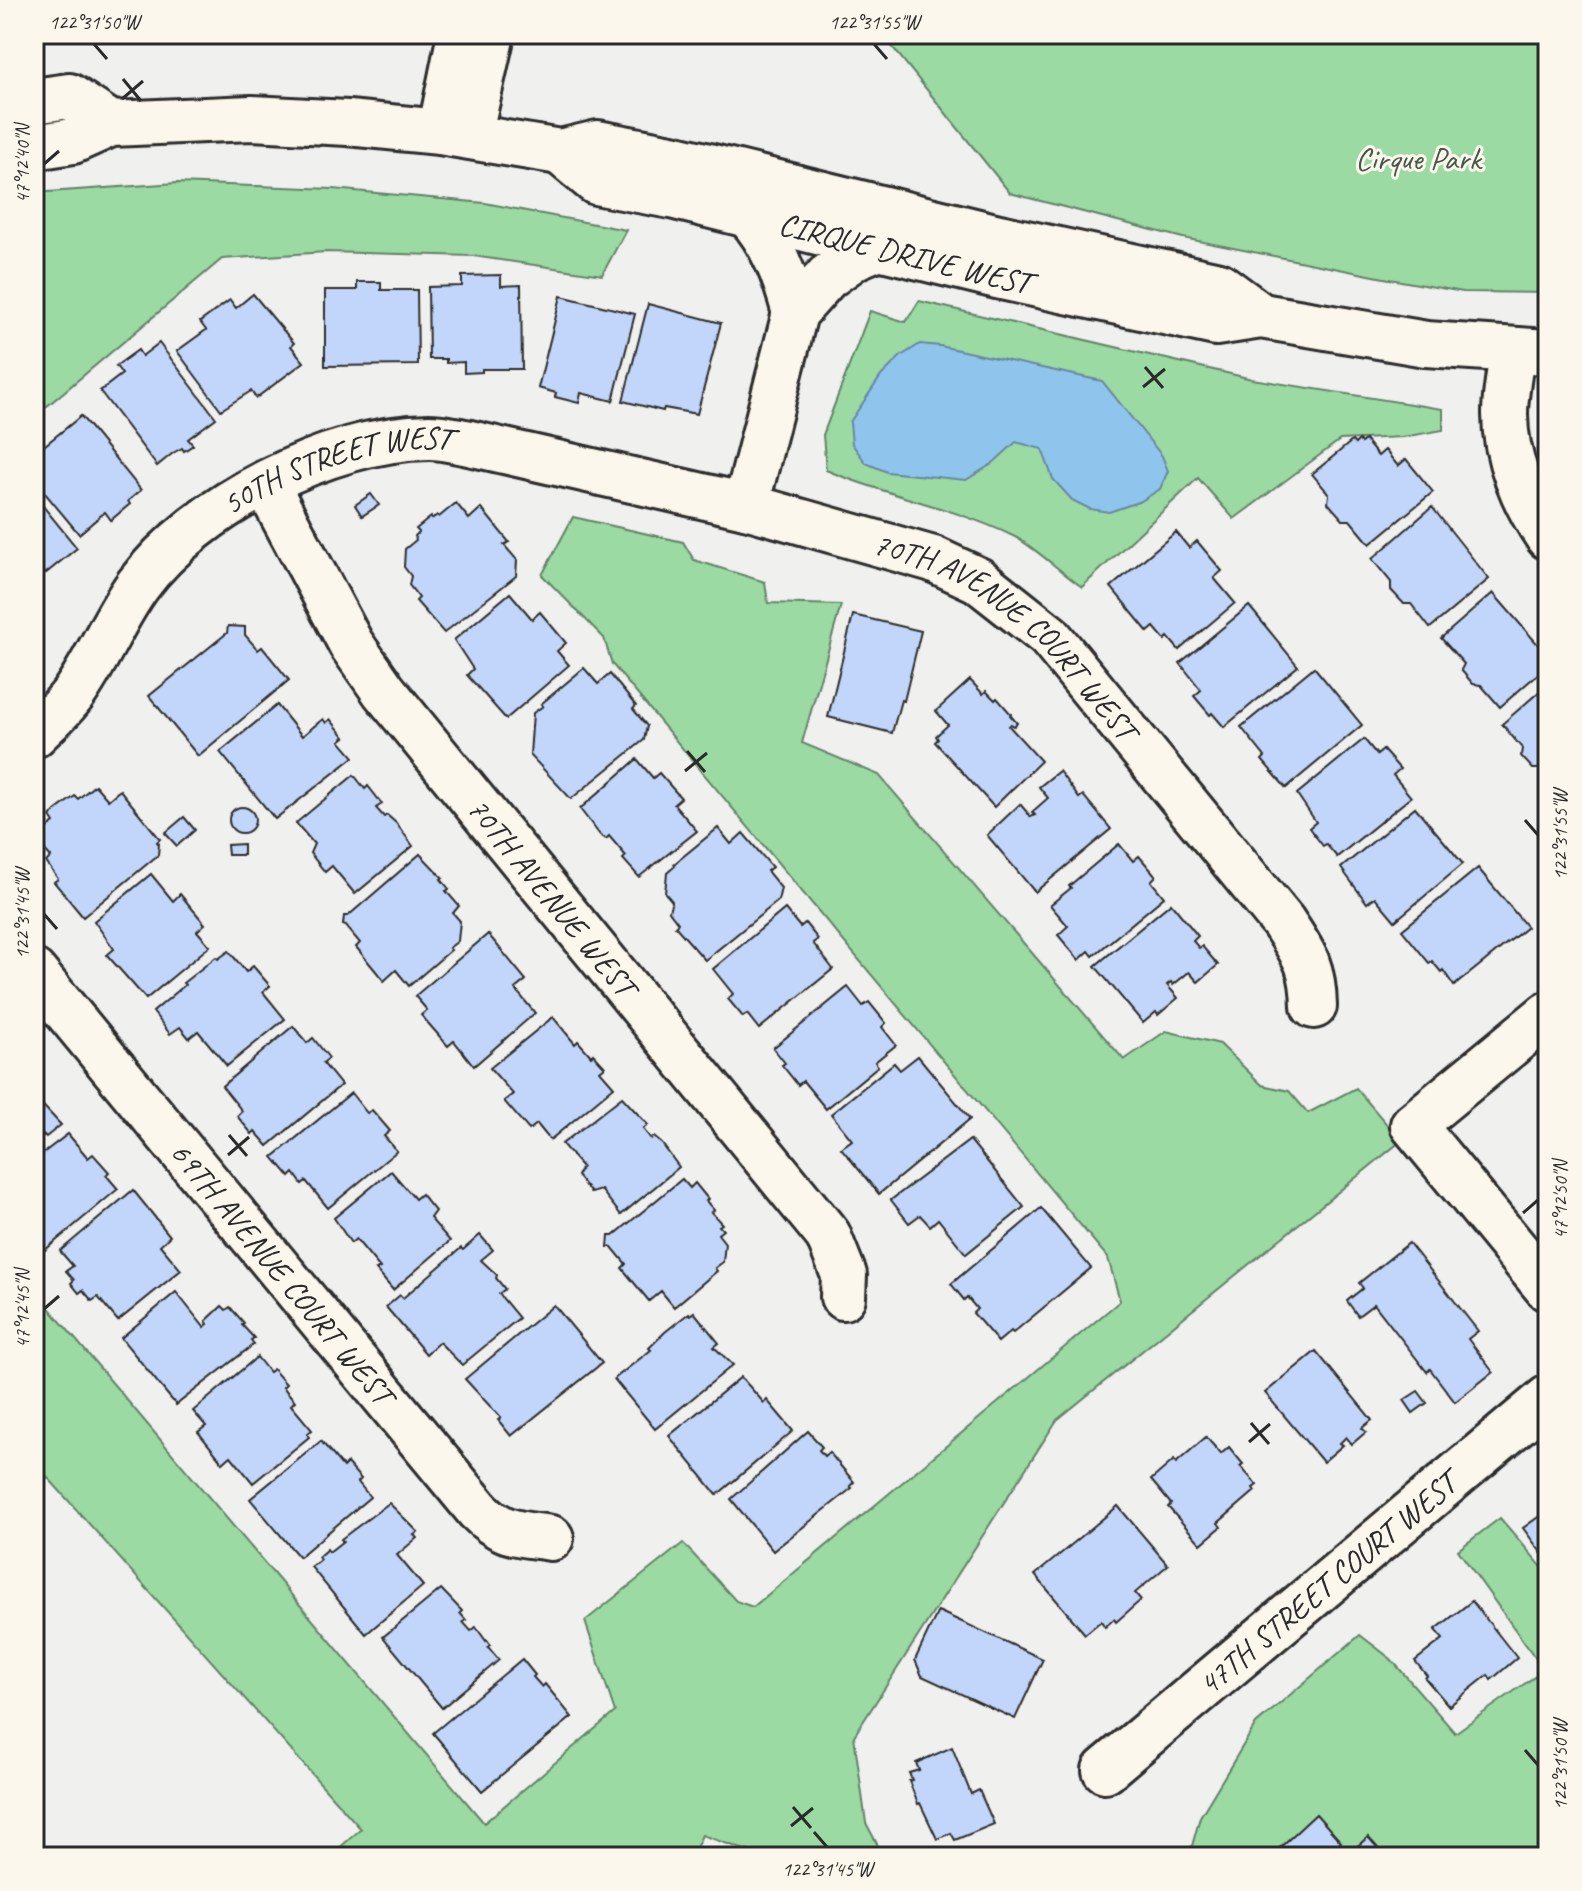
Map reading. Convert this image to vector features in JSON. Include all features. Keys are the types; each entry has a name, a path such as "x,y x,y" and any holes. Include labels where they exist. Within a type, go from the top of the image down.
{"street":[{"path":"455,134 460,34"},
{"path":"455,134 492,34"},
{"path":"34,101 69,96 111,124"},
{"name":"CIRQUE DRIVE WEST","path":"34,147 73,141 111,124 252,118 348,123 455,134 560,152 598,143 672,157 999,237 1219,285 1261,316"},
{"name":"CIRQUE DRIVE WEST","path":"560,152 596,182 671,196 879,247 1216,323 1261,316 1426,344 1530,352"},
{"path":"749,216 763,232 777,257 795,313"},
{"path":"746,506 795,313 827,277 855,257 879,247"},
{"path":"1530,352 1505,414 1508,449 1532,514 1548,537"},
{"name":"50TH STREET WEST","path":"34,735 75,693 113,622 160,557 195,527 266,484 328,454 431,437 746,506"},
{"name":"70TH AVENUE WEST","path":"266,484 351,644 392,701 828,1235 844,1275 843,1297"},
{"name":"70TH AVENUE COURT WEST","path":"746,506 933,559 978,580 1049,636 1283,922 1308,960 1314,1006"},
{"name":"69TH AVENUE COURT WEST","path":"34,972 478,1510 494,1526 551,1538"},
{"path":"1548,1014 1413,1125 1548,1289"},
{"name":"47TH STREET COURT WEST","path":"1105,1770 1548,1398"}],"green space":[{"name":"Cirque Park","path":"882,34 1548,34 1548,293 1463,292 1384,278 1183,238 1010,193"},
{"path":"177,183 333,189 485,203 626,230 602,275 473,256 326,252 222,259 34,417 34,193"},
{"path":"919,301 1252,379 1443,409 1443,430 1403,437 1340,440 1234,519 1198,478 1082,587 1013,536 967,517 826,470 823,435 870,311 906,322"},
{"path":"573,517 683,542 694,560 765,582 768,603 841,605 802,743 879,775 1124,1060 1166,1031 1220,1044 1262,1085 1289,1091 1308,1113 1356,1088 1401,1141 1057,1420 854,1736 866,1823 884,1857 765,1857 702,1835 692,1857 329,1857 361,1829 34,1462 34,1290 484,1823 615,1712 585,1621 683,1543 736,1601 753,1607 1120,1301 1108,1258 612,664 604,638 542,575"},
{"path":"1500,1518 1548,1574 1548,1857 1189,1857 1200,1817 1256,1724 1360,1635 1391,1659 1455,1733 1544,1670 1458,1550"}],"water":[{"path":"920,344 1102,381 1162,456 1168,471 1160,489 1141,501 1109,512 1090,509 1072,500 1053,479 1042,449 1016,442 992,464 966,480 887,472 866,463 852,444 850,422 881,376 901,356"}],"building":[{"path":"501,275 501,286 521,285 522,369 482,369 482,372 464,373 464,362 446,363 446,359 429,359 428,287 462,286 462,276"},
{"path":"357,282 381,282 381,290 417,290 418,365 325,366 325,290 357,290"},
{"path":"253,294 294,343 291,346 304,362 256,398 251,391 221,410 177,351 206,330 200,322 230,300 236,308"},
{"path":"561,296 635,314 613,401 581,393 579,403 555,397 556,393 538,388"},
{"path":"648,304 721,323 697,414 664,408 663,411 623,401"},
{"path":"159,343 216,418 188,439 193,445 173,453 157,466 100,391 122,374 116,366 138,350 142,356"},
{"path":"81,416 141,490 111,520 105,512 79,534 34,480 34,454"},
{"path":"1359,440 1361,443 1365,440 1378,456 1385,450 1398,466 1406,459 1433,492 1370,544 1350,520 1343,520 1328,503 1329,494 1312,474 1352,441 1355,444"},
{"path":"371,494 379,505 362,516 355,505"},
{"path":"34,495 77,548 45,574 43,571 34,578"},
{"path":"456,503 469,519 481,508 509,542 504,545 517,560 516,576 444,633 416,601 419,598 409,585 411,576 404,567 405,549 416,540 419,532 416,529 431,517 439,517"},
{"path":"1432,507 1489,579 1430,628 1411,604 1404,604 1391,590 1391,582 1372,559"},
{"path":"1176,532 1189,548 1197,541 1222,571 1214,578 1235,603 1179,650 1154,627 1148,632 1111,587"},
{"path":"510,593 532,619 540,612 566,643 557,651 569,665 506,719 467,675 473,669 454,640"},
{"path":"1493,593 1548,656 1548,665 1500,707 1481,685 1473,684 1461,670 1464,664 1441,638"},
{"path":"1249,606 1298,666 1224,727 1194,696 1201,690 1180,663"},
{"path":"853,615 921,631 904,701 901,700 892,733 828,717"},
{"path":"228,626 245,627 245,635 258,650 262,647 289,680 198,756 149,696 227,633"},
{"path":"1314,667 1362,725 1286,788 1262,760 1265,757 1241,727"},
{"path":"584,668 598,684 610,674 636,706 633,709 647,726 644,740 571,799 530,755 533,713"},
{"path":"970,680 983,694 986,691 995,700 997,698 1017,723 1009,726 1041,761 994,807 935,742 938,739 936,736 948,725 936,711"},
{"path":"1548,684 1548,779 1540,769 1533,769 1521,756 1522,748 1502,724"},
{"path":"277,705 302,736 323,719 326,723 330,719 345,737 340,741 354,757 275,819 220,752"},
{"path":"1364,739 1377,755 1383,750 1400,769 1393,775 1411,797 1337,857 1326,844 1323,846 1309,828 1316,822 1297,794"},
{"path":"637,759 653,778 659,773 681,798 674,804 697,831 639,877 609,836 606,839 600,835 580,809"},
{"path":"1059,771 1079,798 1083,795 1111,829 1035,892 987,835 1020,804 1031,817 1035,815 1032,812 1048,798 1039,787"},
{"path":"354,775 365,789 368,786 382,804 376,808 396,823 413,846 355,894 332,866 325,872 310,853 314,844 296,823"},
{"path":"95,785 108,800 120,790 160,839 157,842 158,855 83,917 54,882 58,879 46,862 51,857 43,848 45,830 54,823 50,817 75,796 78,799"},
{"path":"242,807 251,811 255,820 251,829 242,833 233,829 229,820 233,811"},
{"path":"1415,807 1463,864 1395,921 1375,897 1367,903 1341,868"},
{"path":"184,817 195,830 177,846 165,833"},
{"path":"718,828 731,844 743,833 772,867 767,871 781,888 778,901 705,960 675,926 678,923 669,911 672,901 665,893 667,873 674,864"},
{"path":"243,844 243,855 228,855 227,845"},
{"path":"1119,844 1133,861 1139,856 1156,876 1151,881 1164,897 1093,956 1089,951 1079,960 1058,935 1068,926 1050,905"},
{"path":"420,854 443,878 449,889 446,891 459,906 453,913 460,921 458,941 449,948 451,950 409,986 396,970 384,981 356,947 360,943 343,925 344,916 348,916"},
{"path":"1478,868 1527,927 1454,986 1443,970 1441,972 1432,961 1429,963 1402,930"},
{"path":"151,874 173,901 180,894 205,924 197,931 210,946 146,999 107,955 114,949 94,921"},
{"path":"1171,903 1198,936 1193,941 1199,948 1202,946 1218,965 1198,982 1189,972 1173,985 1171,982 1167,985 1178,998 1143,1023 1095,966"},
{"path":"785,909 800,927 805,923 818,939 813,943 833,969 759,1029 747,1014 743,1017 728,999 733,994 713,969"},
{"path":"488,934 526,980 515,989 535,1013 474,1066 454,1041 448,1046 421,1015 427,1010 415,996"},
{"path":"229,951 246,972 253,966 270,986 263,992 285,1019 227,1066 198,1031 189,1038 180,1027 170,1034 153,1012 185,985 183,983 216,957 218,959"},
{"path":"848,987 863,1006 869,1002 886,1023 882,1027 896,1045 875,1062 878,1066 826,1109 803,1081 798,1085 773,1048"},
{"path":"553,1017 575,1044 578,1041 605,1067 600,1071 614,1087 550,1140 537,1124 529,1130 504,1101 513,1094 490,1068"},
{"path":"293,1026 307,1043 313,1038 329,1058 323,1063 341,1085 268,1146 255,1131 252,1134 237,1116 242,1111 222,1086"},
{"path":"918,1056 970,1119 879,1194 841,1148 852,1140 831,1114 894,1063 900,1070"},
{"path":"351,1093 367,1113 372,1110 390,1131 384,1136 397,1151 328,1208 306,1181 302,1184 294,1173 290,1177 273,1157"},
{"path":"34,1096 61,1125 34,1145"},
{"path":"622,1097 648,1125 643,1129 651,1139 654,1137 662,1144 679,1167 621,1215 601,1190 591,1193 577,1176 582,1167 562,1144"},
{"path":"68,1134 88,1158 93,1154 109,1172 106,1175 118,1189 45,1250 34,1237 34,1160"},
{"path":"970,1140 1024,1207 966,1254 938,1219 930,1226 920,1215 909,1223 891,1200"},
{"path":"391,1171 415,1199 421,1194 435,1211 430,1218 450,1241 393,1290 376,1270 380,1268 356,1239 351,1243 334,1218"},
{"path":"682,1179 690,1188 695,1183 708,1199 706,1201 714,1210 711,1212 722,1224 719,1226 723,1230 718,1234 725,1243 723,1262 715,1268 717,1271 674,1307 661,1291 649,1301 622,1268 626,1264 612,1247 608,1247 609,1236 613,1236"},
{"path":"133,1190 170,1236 160,1245 181,1270 118,1321 98,1297 92,1301 83,1290 79,1293 66,1271 73,1266 60,1251"},
{"path":"1041,1208 1091,1268 998,1342 973,1313 977,1309 967,1297 964,1300 951,1284"},
{"path":"480,1235 493,1250 481,1260 497,1275 505,1289 499,1294 519,1318 462,1365 439,1342 426,1354 386,1307 400,1295 403,1298"},
{"path":"1409,1243 1478,1331 1468,1339 1493,1372 1455,1402 1430,1369 1427,1372 1374,1304 1358,1316 1347,1301 1363,1288 1359,1283"},
{"path":"176,1292 204,1327 222,1306 226,1310 230,1307 254,1338 251,1340 254,1344 176,1405 121,1338"},
{"path":"554,1305 602,1363 511,1436 498,1420 501,1418 465,1379"},
{"path":"694,1312 719,1343 714,1347 733,1365 655,1429 614,1379 651,1350 649,1348 665,1332"},
{"path":"1316,1351 1372,1420 1362,1428 1366,1432 1352,1444 1346,1437 1340,1443 1343,1445 1323,1462 1265,1393"},
{"path":"257,1357 269,1372 273,1369 286,1384 283,1387 295,1401 291,1405 312,1430 307,1434 309,1437 253,1483 231,1456 223,1463 198,1432 206,1426 193,1411"},
{"path":"741,1377 764,1403 767,1400 793,1431 717,1495 669,1436"},
{"path":"1418,1391 1427,1403 1413,1413 1404,1400"},
{"path":"808,1431 822,1447 819,1450 824,1456 829,1452 854,1482 850,1486 852,1488 773,1551 731,1499"},
{"path":"1206,1437 1221,1454 1229,1447 1243,1464 1240,1466 1257,1485 1253,1488 1255,1491 1218,1523 1221,1527 1201,1544 1168,1507 1171,1504 1151,1480"},
{"path":"321,1441 343,1467 347,1463 361,1479 358,1482 370,1497 299,1557 250,1499"},
{"path":"389,1503 418,1532 414,1535 417,1538 397,1555 423,1586 366,1634 311,1567 327,1549 329,1552 343,1541 341,1539"},
{"path":"1118,1506 1168,1565 1135,1593 1141,1600 1116,1622 1114,1619 1105,1627 1101,1621 1085,1634 1035,1575"},
{"path":"1548,1510 1548,1562 1523,1528"},
{"path":"441,1589 462,1611 460,1613 466,1620 463,1622 471,1631 476,1627 499,1660 442,1708 383,1637"},
{"path":"1472,1601 1517,1658 1491,1680 1488,1675 1449,1706 1415,1661 1443,1639 1435,1630"},
{"path":"938,1611 1043,1659 1015,1719 922,1676 915,1660"},
{"path":"522,1659 535,1675 533,1677 542,1687 545,1684 572,1717 482,1791 433,1733"},
{"path":"952,1747 971,1794 979,1790 994,1824 955,1840 951,1833 937,1839 918,1804 909,1773 919,1770 916,1763"},
{"path":"1316,1814 1341,1842 1325,1857 1278,1857 1274,1853"},
{"path":"1368,1837 1386,1857 1345,1857"}]}
